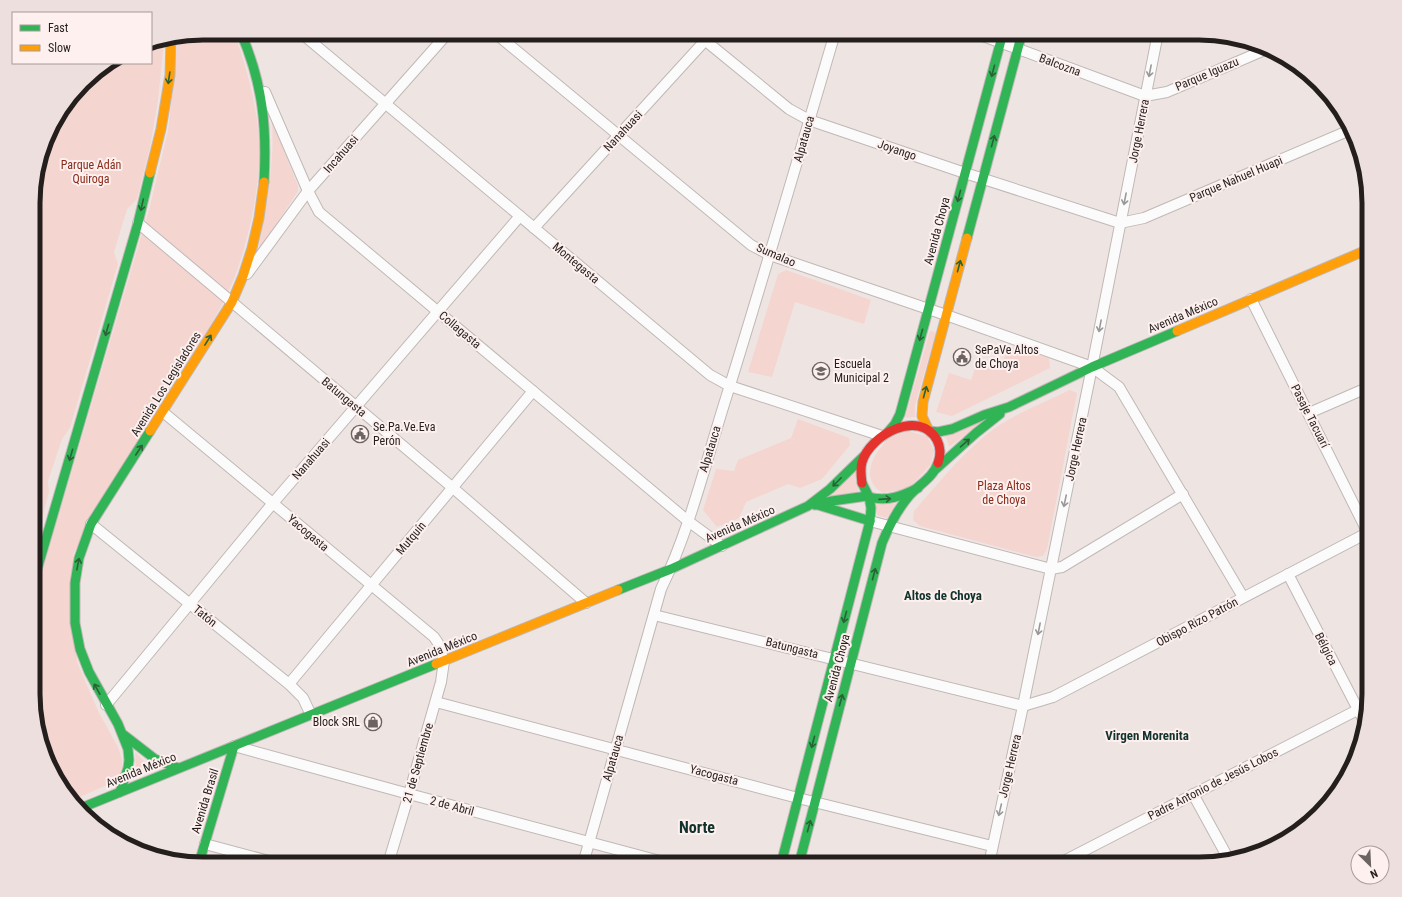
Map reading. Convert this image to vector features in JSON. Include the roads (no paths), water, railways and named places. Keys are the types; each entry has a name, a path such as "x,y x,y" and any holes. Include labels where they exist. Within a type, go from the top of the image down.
{"main road":[{"name":"Avenida Los Legisladores","path":"120,792 128,771 129,758 124,735 95,687 84,661 77,635 74,612 75,582 79,558 92,524 232,302 242,282 261,205 265,170 266,141 264,111 255,70 244,40"},
{"name":"Avenida Choya","path":"885,434 895,424 900,414 1000,40"},
{"path":"929,430 918,425 899,428 885,434 864,456 861,465 861,477 864,491 868,496 880,499 892,498 904,495 918,488 936,469 940,460 940,449 935,437 929,430 922,416 923,402 1020,40"},
{"path":"40,559 138,223 160,129 170,75 171,43"},
{"name":"Avenida México","path":"929,430 944,431 952,429 984,415 1009,407 1092,367 1362,252"},
{"name":"Avenida México","path":"936,469 976,433 1009,407"},
{"name":"Avenida México","path":"813,505 864,456"},
{"name":"Avenida Choya","path":"801,857 882,543 904,502 918,488"},
{"name":"Avenida Choya","path":"783,857 870,521 871,508 868,496"},
{"name":"Avenida México","path":"86,806 671,569 813,505 868,496"},
{"path":"813,505 870,521"},
{"name":"Avenida Los Legisladores","path":"124,735 155,759 178,768"},
{"name":"Avenida Brasil","path":"201,857 234,746"}],"street":[{"name":"Montegasta","path":"309,40 710,375 730,386 885,434"},
{"name":"Incahuasi","path":"242,282 308,191 442,40"},
{"name":"Sumalao","path":"503,40 752,245 770,255 1092,367 1119,387 1243,597"},
{"name":"Nanahuasi","path":"534,228 706,40"},
{"name":"Joyango","path":"712,40 789,109 809,120 965,173 1120,223"},
{"name":"Alpatauca","path":"586,857 661,589 671,569 688,521 770,255 833,40"},
{"name":"Balcozna","path":"1004,40 1018,50 1146,96"},
{"name":"Jorge Herrera","path":"990,857 1051,569 1157,40"},
{"name":"Parque Iguazu","path":"1146,96 1167,92 1260,52"},
{"name":"Collagasta","path":"255,70 308,191 319,212 688,521 722,546"},
{"name":"Parque Nahuel Huapi","path":"1120,223 1144,218 1345,132"},
{"name":"Nanahuasi","path":"106,705 273,503 520,216"},
{"name":"Batungasta","path":"138,223 453,488 586,603"},
{"name":"Pasaje Tacuarí","path":"1251,299 1362,521"},
{"path":"1309,413 1362,389"},
{"name":"Mutquín","path":"290,684 533,391"},
{"name":"Yacogasta","path":"163,412 434,637 438,643 444,661"},
{"path":"870,521 1051,569 1062,567 1183,494"},
{"name":"Tatón","path":"92,524 290,684 303,698 311,715"},
{"name":"Obispo Rizo Patrón","path":"1023,706 1053,697 1362,536"},
{"name":"Bélgica","path":"1288,574 1361,715"},
{"name":"Batungasta","path":"654,615 1023,706"},
{"name":"21 de Septiembre","path":"390,857 436,702 444,661"},
{"name":"Yacogasta","path":"436,702 798,798 992,846"},
{"name":"Padre Antonio de Jesús Lobos","path":"1072,857 1362,708"},
{"name":"2 de Abril","path":"234,746 644,857"},
{"path":"1193,794 1226,855"},
{"path":"205,844 254,857"}],"place":[{"name":"SePaVe Altos de Choya","path":"962,357"},
{"name":"Escuela Municipal 2","path":"821,371"},
{"name":"Se.Pa.Ve.Eva Perón","path":"360,434"},
{"name":"Block SRL","path":"373,722"}],"district":[{"name":"Altos de Choya","path":"943,595"},
{"name":"Virgen Morenita","path":"1147,735"},
{"name":"Norte","path":"697,827"}],"park label":[{"name":"Parque Adán Quiroga","path":"91,172"},
{"name":"Plaza Altos de Choya","path":"1004,493"}]}
